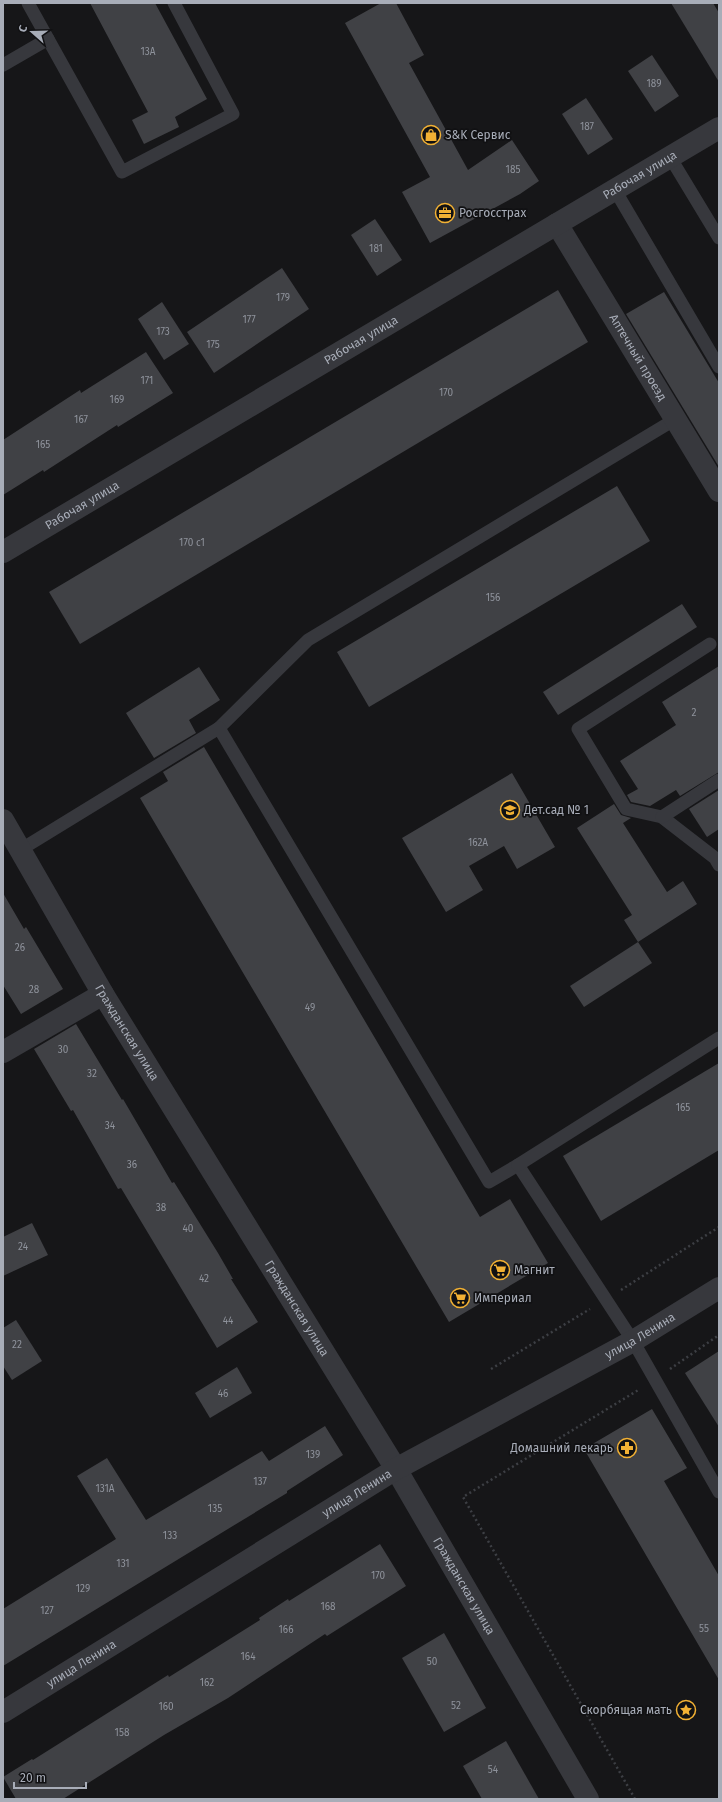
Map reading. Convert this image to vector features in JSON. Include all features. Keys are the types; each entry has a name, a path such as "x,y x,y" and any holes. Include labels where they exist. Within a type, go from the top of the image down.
{"street":[{"name":"Рабочая улица","path":"3,552 719,128"},
{"name":"Аптечный проезд","path":"557,224 674,420 719,491"},
{"name":"Гражданская улица","path":"3,820 102,994 396,1469 588,1799"},
{"path":"3,1052 102,994"},
{"name":"улица Ленина","path":"3,1712 396,1469 633,1341 719,1288"}],"lane":[{"path":"28,3 122,172 233,114 174,3"},
{"path":"3,65 48,39"},
{"path":"670,157 719,238"},
{"path":"615,190 719,367"},
{"path":"20,850 220,728 308,640 674,420"},
{"path":"710,644 578,729 626,809 662,817 715,858 719,864"},
{"path":"220,728 489,1182 518,1166 719,1038"},
{"path":"662,817 719,780"},
{"path":"518,1166 633,1341 719,1492"}],"path":[{"path":"635,1799 463,1497 654,1380 719,1335"}],"building":[{"path":"90,3 155,3 207,99 175,117 179,127 144,144 132,120 148,112"},
{"path":"381,3 396,3 424,55 409,63 468,170 512,140 539,181 520,194 430,243 402,192 430,177 345,23"},
{"path":"671,3 713,3 719,13 719,82"},
{"path":"652,55 679,96 655,112 628,71"},
{"path":"586,98 613,139 588,155 562,114"},
{"path":"375,219 402,260 377,276 351,235"},
{"path":"282,268 309,309 214,373 187,332"},
{"path":"558,290 588,342 80,644 49,592"},
{"path":"664,292 719,383 719,467 626,314"},
{"path":"162,302 189,344 164,360 138,319"},
{"path":"146,352 173,393 118,427 117,425 44,472 43,470 3,495 3,440 80,390 81,393"},
{"path":"617,486 650,541 369,707 337,652"},
{"path":"682,604 697,627 558,715 543,692"},
{"path":"719,666 719,772 680,796 676,790 650,806 631,802 627,795 638,789 620,761 676,725 662,702"},
{"path":"199,667 220,700 189,720 196,733 154,758 126,713"},
{"path":"204,747 480,1217 510,1199 548,1263 449,1322 140,798 168,781 163,772"},
{"path":"512,773 555,847 517,869 504,846 469,866 483,890 446,912 402,838"},
{"path":"719,790 719,829 707,837 689,809"},
{"path":"614,804 621,815 631,818 623,823 667,892 683,881 697,904 638,942 624,920 632,915 577,828"},
{"path":"3,893 24,929 26,927 63,989 21,1014 3,985"},
{"path":"638,942 652,963 584,1007 570,986"},
{"path":"76,1024 122,1100 123,1099 172,1183 174,1182 218,1253 233,1279 231,1279 258,1322 217,1348 121,1188 118,1189 73,1110 71,1111 34,1049"},
{"path":"719,1063 719,1150 601,1221 563,1156"},
{"path":"32,1223 48,1255 3,1276 3,1237"},
{"path":"16,1320 42,1361 12,1380 3,1366 3,1328"},
{"path":"719,1351 719,1427 685,1373"},
{"path":"237,1367 252,1393 210,1418 195,1393"},
{"path":"652,1409 687,1468 664,1481 719,1576 719,1680 584,1449"},
{"path":"325,1426 343,1455 287,1491 287,1493 3,1666 3,1609 116,1539 77,1476 107,1458 146,1520 262,1451 269,1461"},
{"path":"380,1544 406,1586 327,1636 325,1634 228,1698 164,1735 63,1799 16,1799 3,1777 32,1759 33,1760 168,1675 169,1677 260,1620 259,1618 288,1599 289,1601"},
{"path":"444,1633 486,1708 444,1732 402,1658"},
{"path":"506,1741 539,1799 482,1799 463,1766"}],"place":[{"name":"S&K Сервис","path":"431,135"},
{"name":"Росгосстрах","path":"445,213"},
{"name":"Дет.сад № 1","path":"510,810"},
{"name":"Магнит","path":"500,1270"},
{"name":"Империал","path":"460,1298"},
{"name":"Домашний лекарь","path":"627,1448"},
{"name":"Скорбящая мать","path":"686,1710"}]}
